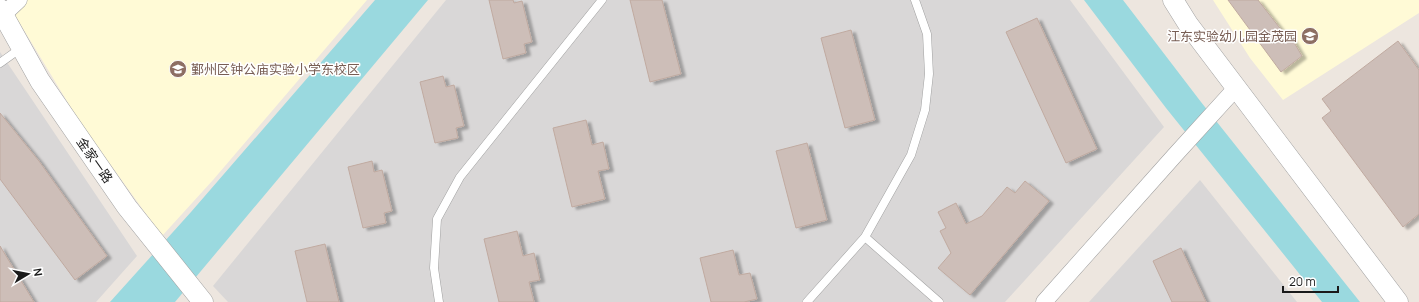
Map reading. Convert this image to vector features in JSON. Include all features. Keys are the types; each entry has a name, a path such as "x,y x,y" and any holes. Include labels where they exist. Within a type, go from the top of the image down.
{"street":[{"path":"2,12 19,0"},
{"path":"1173,0 1232,92 1398,302"},
{"name":"金家一路","path":"2,12 40,81 127,207 203,302"},
{"path":"1044,302 1232,92"}],"lane":[{"path":"439,302 434,268 437,218 460,177 602,0"},
{"path":"806,302 865,237 910,155 926,110 929,74 927,34 915,0"},
{"path":"0,63 22,48"},
{"path":"865,237 939,302"}],"shaded area":[{"name":"鄞州区钟公庙实验小学东校区","path":"10,0 367,0 213,180 162,236 79,121 16,17"},
{"path":"446,0 1070,0 1164,127 1005,302 228,302 213,286"},
{"name":"江东实验幼儿园金茂园","path":"1213,0 1419,0 1419,13 1283,100 1250,58"},
{"path":"0,52 137,256 96,302 0,302"},
{"path":"1200,180 1297,302 1089,302"}],"water":[{"path":"375,0 428,0 175,302 110,302 191,212"},
{"path":"1084,0 1123,0 1201,102 1360,302 1322,302 1166,108"}],"building":[{"path":"489,0 513,0 514,3 522,1 532,42 524,44 526,53 503,59"},
{"path":"630,0 662,0 681,74 650,82"},
{"path":"1228,0 1258,0 1290,41 1292,39 1302,56 1281,72"},
{"path":"1037,18 1097,149 1066,163 1006,32"},
{"path":"851,30 875,120 845,128 821,38"},
{"path":"1398,41 1419,70 1419,214 1403,227 1322,118 1331,111 1322,99"},
{"path":"443,76 446,87 454,85 464,126 456,128 458,138 435,143 420,82"},
{"path":"0,113 39,161 107,256 75,280 0,179"},
{"path":"586,120 592,145 603,142 609,169 598,171 605,199 572,207 553,128"},
{"path":"807,143 827,220 796,228 776,151"},
{"path":"372,161 374,172 382,170 392,211 384,213 386,223 363,228 348,167"},
{"path":"1025,181 1049,201 970,295 938,268 951,253 940,231 946,228 938,212 956,203 966,224 982,216 1007,187 1015,193"},
{"path":"517,231 523,256 534,253 540,280 529,282 534,302 499,302 484,239"},
{"path":"325,244 339,302 307,302 295,251"},
{"path":"0,246 34,302 0,302"},
{"path":"1181,248 1206,302 1172,302 1153,261"},
{"path":"733,250 739,275 750,273 757,299 744,302 711,302 700,258"}],"place":[{"name":"江东实验幼儿园金茂园","path":"1310,36"},
{"name":"鄞州区钟公庙实验小学东校区","path":"178,69"}]}
